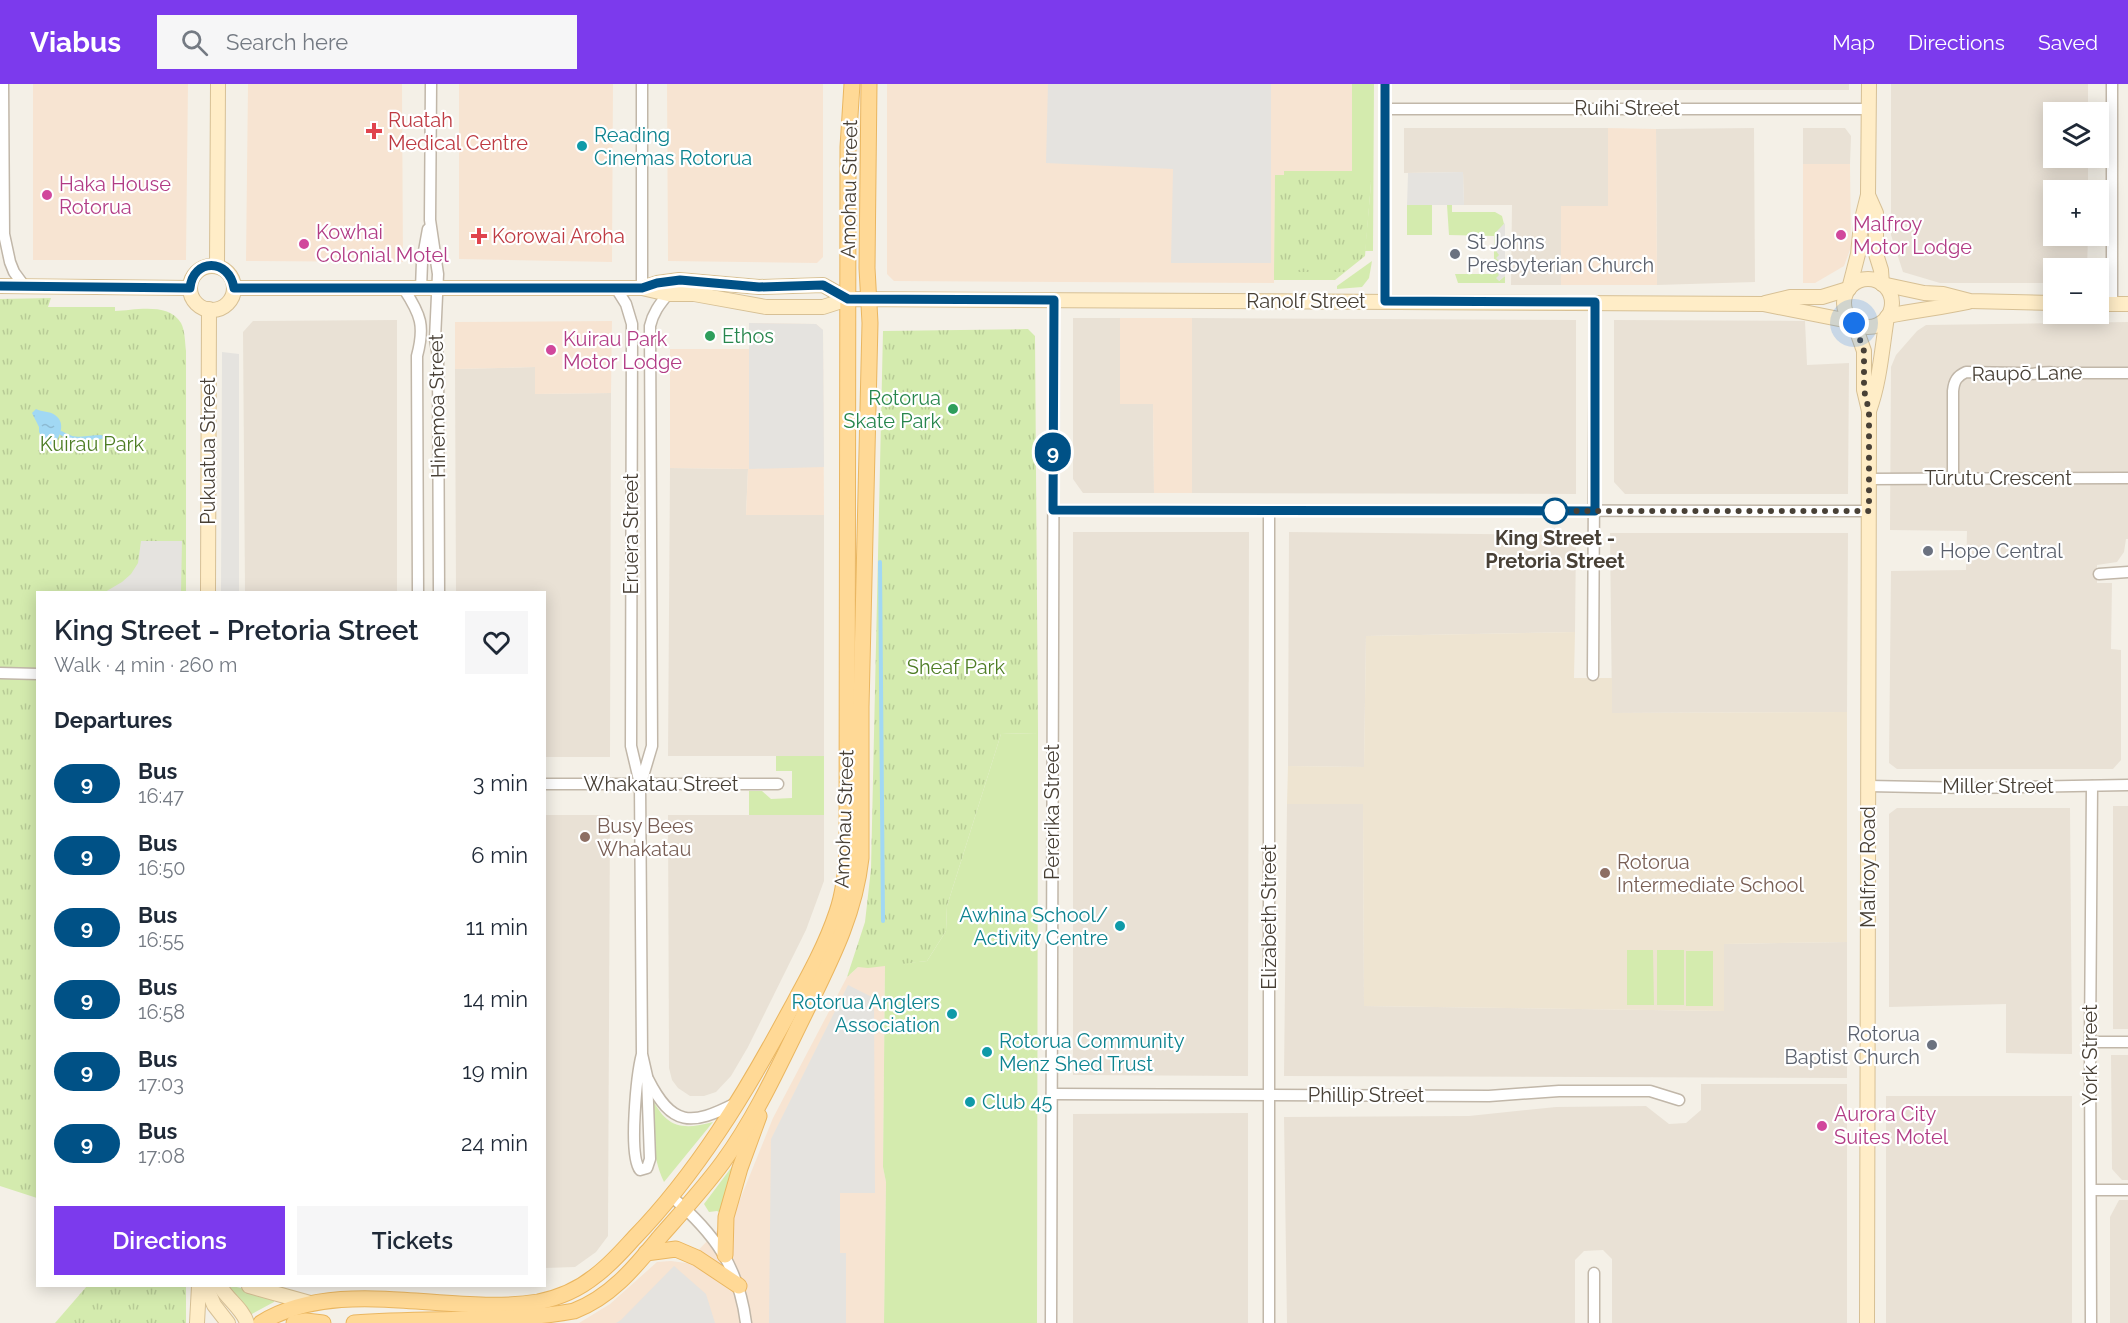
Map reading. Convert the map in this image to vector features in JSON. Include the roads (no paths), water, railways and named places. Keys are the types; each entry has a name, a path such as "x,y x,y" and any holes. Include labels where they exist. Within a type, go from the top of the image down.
{"main road":[{"path":"217,266 218,84"},
{"name":"Amohau Street","path":"261,1323 291,1308 309,1303 376,1300 499,1305 541,1301 577,1288 594,1277 672,1197 738,1102 815,964 843,893 847,850 848,147 852,84"},
{"name":"Amohau Street","path":"354,1323 540,1321 576,1310 608,1292 623,1280 685,1209 728,1155 765,1093 836,950 850,914 859,878 861,848 861,676 870,322 869,84"},
{"path":"1868,195 1876,213 1875,246 1882,284 1892,305 1888,316 1872,327 1854,323 1844,307 1860,243 1861,223 1868,195 1869,84"},
{"path":"208,266 217,266 229,275 234,288 227,304 216,309 209,309 196,302 190,288 197,272 208,266"},
{"path":"1849,289 1854,283 1868,279 1882,284 1970,301 2043,303"},
{"name":"Ranolf Street","path":"642,288 657,283 680,280 759,287 823,285 848,299"},
{"path":"0,286 190,288"},
{"name":"Ranolf Street","path":"234,288 642,288 668,294 694,294 766,307 824,306 848,299 1763,304 1854,323"},
{"name":"Ranolf Street","path":"1763,304 1790,297 1822,297 1849,289"},
{"path":"1888,316 1970,301"},
{"path":"2109,304 2128,304"},
{"name":"Pukuatua Street","path":"208,591 209,309"},
{"name":"Malfroy Road","path":"1869,411 1877,389 1878,368 1888,316"},
{"name":"Malfroy Road","path":"1854,323 1864,351 1864,390 1869,411 1867,1323"},
{"path":"848,450 868,450"},
{"path":"725,1255 726,1217 765,1093"},
{"path":"646,1253 676,1249 697,1258 739,1286"},
{"path":"197,1323 198,1287"},
{"path":"206,1287 214,1305 228,1323"},
{"path":"221,1287 246,1318 247,1323"},
{"path":"253,1287 309,1303"},
{"path":"294,1323 306,1321 323,1323"}],"street":[{"path":"3,84 4,234 10,262 25,287"},
{"name":"Hinemoa Street","path":"431,84 430,220 438,274 435,339 438,357 439,591"},
{"path":"642,84 642,288"},
{"path":"1385,84 1385,301"},
{"path":"2106,258 2112,84"},
{"name":"Ruihi Street","path":"1385,108 1869,109"},
{"name":"Hinemoa Street","path":"421,289 422,262 430,220"},
{"path":"0,249 4,234"},
{"name":"Eruera Street","path":"616,288 626,304 632,324 631,746 640,784 642,1054 637,1078 635,1154 637,1167 640,1170 647,1168 650,1159 647,1076 642,1054"},
{"name":"Hinemoa Street","path":"404,289 418,312 422,330 417,356 418,591"},
{"name":"Eruera Street","path":"640,784 652,746 650,326 657,307 668,294"},
{"name":"Pererika Street","path":"1051,1323 1054,300"},
{"path":"1593,675 1595,302"},
{"name":"Raupō Lane","path":"1953,478 1953,391 1956,378 1960,375 1966,372 2026,375 2046,370 2056,373 2128,373"},
{"name":"Tūrutu Crescent","path":"1869,478 2128,478"},
{"path":"1053,510 1869,511"},
{"name":"Elizabeth Street","path":"1269,511 1269,1323"},
{"path":"2098,574 2128,572"},
{"path":"0,673 36,674"},
{"name":"Whakatau Street","path":"546,784 778,784"},
{"name":"Miller Street","path":"1868,786 1958,788 2128,785"},
{"name":"York Street","path":"2091,1323 2092,786"},
{"path":"2090,1042 2128,1042"},
{"name":"Eruera Street","path":"647,1076 659,1100 674,1114 682,1117 690,1119 704,1117 738,1102"},
{"name":"Phillip Street","path":"1052,1094 1489,1096 1559,1091 1650,1091 1679,1100"},
{"path":"2091,1190 2128,1190"},
{"path":"672,1197 703,1226 725,1255 739,1286 746,1323"},
{"path":"1593,1323 1594,1273"}],"water":[{"path":"36,409 53,414 61,424 60,433 50,452 32,413"}],"waterway":[{"path":"61,433 76,439 101,437"},
{"path":"880,562 883,921"}],"place":[{"name":"Ruatah Medical Centre","path":"374,131"},
{"name":"Reading Cinemas Rotorua","path":"582,146"},
{"name":"Haka House Rotorua","path":"47,195"},
{"name":"Malfroy Motor Lodge","path":"1841,235"},
{"name":"Korowai Aroha","path":"479,236"},
{"name":"Kowhai Colonial Motel","path":"304,244"},
{"name":"St Johns Presbyterian Church","path":"1455,254"},
{"name":"Ethos","path":"710,336"},
{"name":"Kuirau Park Motor Lodge","path":"551,350"},
{"name":"Rotorua Skate Park","path":"953,409"},
{"name":"King Street - Pretoria Street","path":"1555,511"},
{"name":"Hope Central","path":"1928,551"},
{"name":"Busy Bees Whakatau","path":"585,837"},
{"name":"Rotorua Intermediate School","path":"1605,873"},
{"name":"Awhina School/ Activity Centre","path":"1120,926"},
{"name":"Rotorua Anglers Association","path":"952,1014"},
{"name":"Rotorua Baptist Church","path":"1932,1045"},
{"name":"Rotorua Community Menz Shed Trust","path":"987,1052"},
{"name":"Club 45","path":"970,1102"},
{"name":"Aurora City Suites Motel","path":"1822,1126"}],"park label":[{"name":"Kuirau Park","path":"92,444"},
{"name":"Sheaf Park","path":"956,667"}]}
